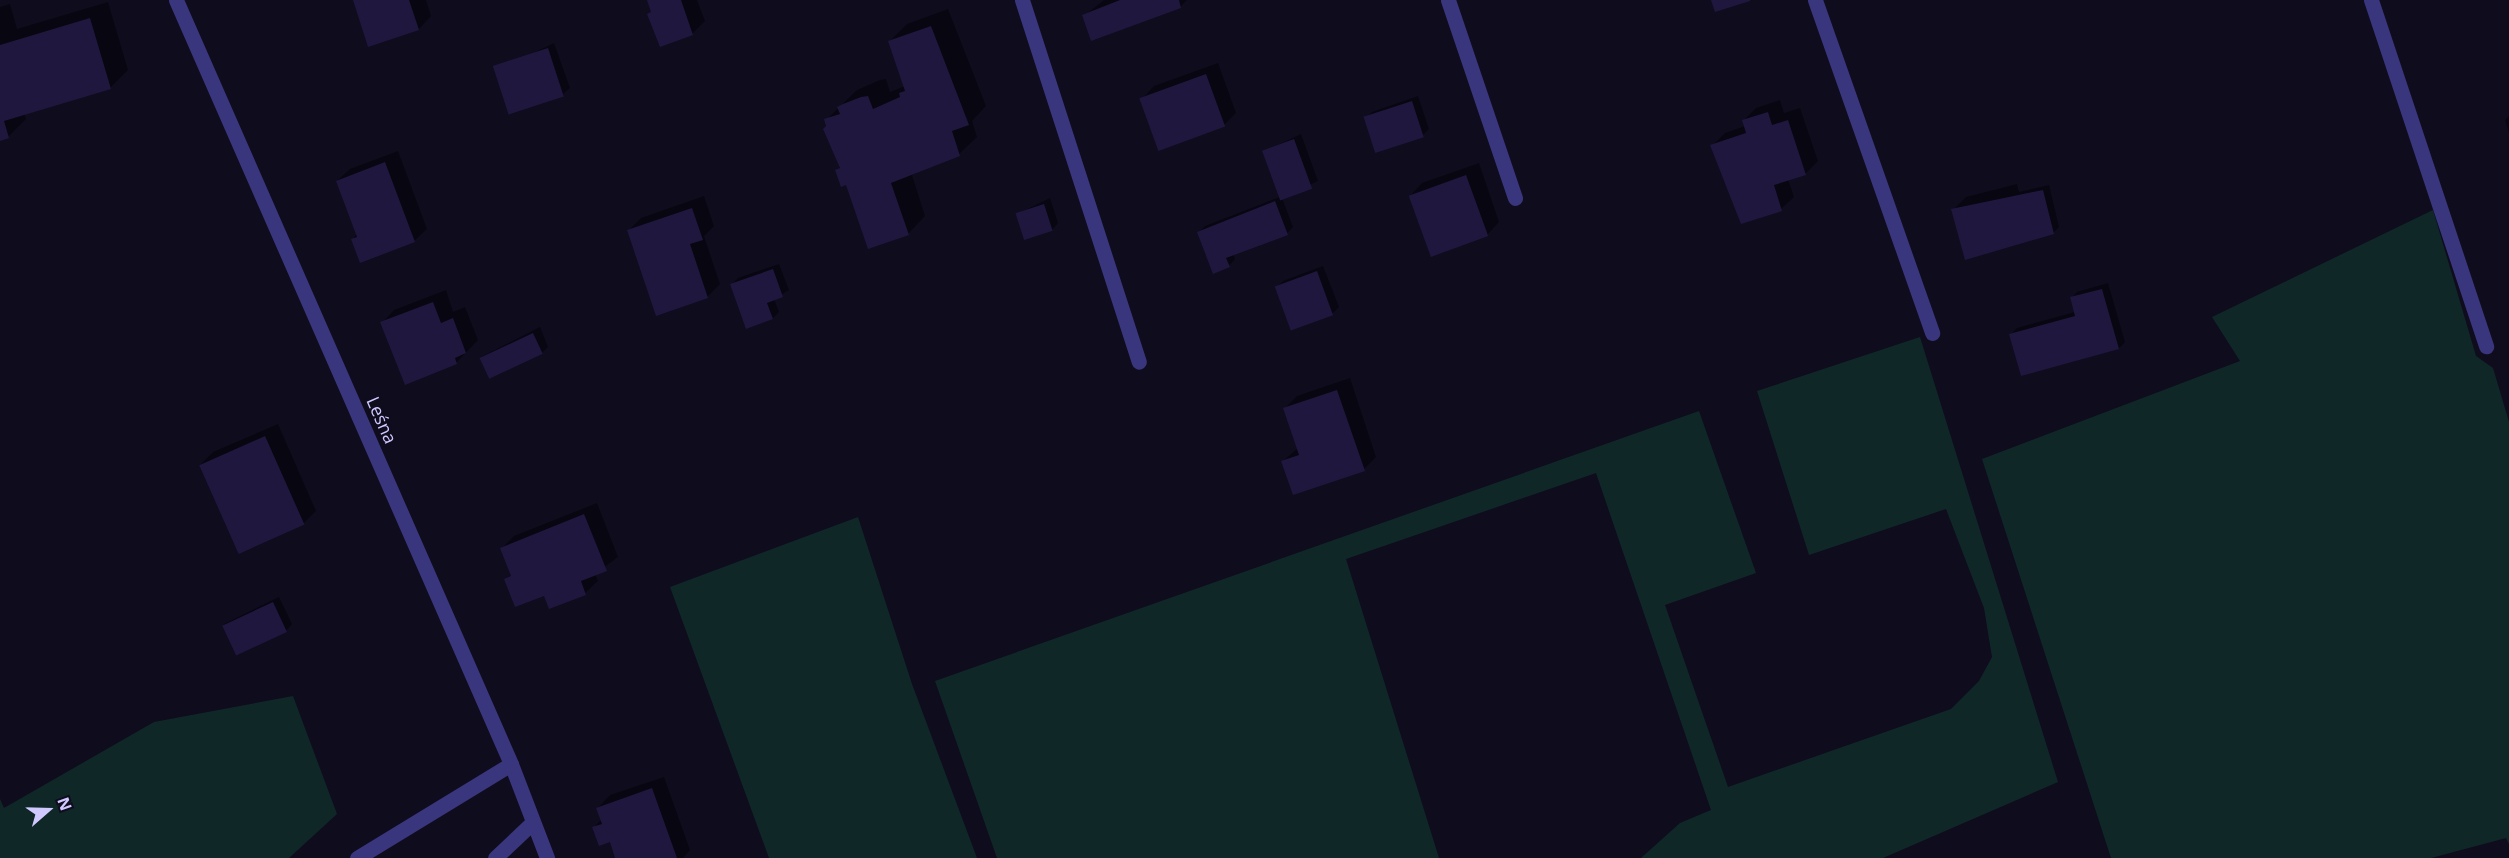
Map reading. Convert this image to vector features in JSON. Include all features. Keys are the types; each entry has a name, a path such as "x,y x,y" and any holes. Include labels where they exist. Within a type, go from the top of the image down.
{"street":[{"name":"Leśna","path":"176,0 511,764 547,858"},
{"path":"1022,0 1138,362"},
{"path":"1448,0 1515,198"},
{"path":"1815,0 1932,333"},
{"path":"2371,0 2486,346"},
{"path":"357,858 511,764"},
{"path":"495,858 533,822"}],"green space":[{"path":"2433,210 2476,356 2493,368 2509,422 2509,844 2506,838 2431,858 2111,858 1982,459 2240,361 2212,317"},
{"path":"1920,337 2058,782 1883,858 1641,858 1680,823 1711,810 1596,473 1346,559 1439,858 997,858 935,681 1699,411 1756,573 1665,605 1728,787 1951,709 1979,681 1992,657 1984,608 1946,509 1809,555 1757,391"},
{"path":"858,517 912,684 977,858 769,858 670,587"},
{"path":"293,696 337,814 289,858 0,858 0,799 4,808 154,722"}],"building":[{"path":"353,0 409,0 419,30 368,47"},
{"path":"647,0 681,0 693,35 660,47 647,14 651,12"},
{"path":"1120,0 1179,0 1181,8 1091,41 1082,15"},
{"path":"1711,0 1750,0 1750,1 1715,12"},
{"path":"90,18 111,89 4,121 9,138 0,141 0,45"},
{"path":"931,26 969,125 952,131 960,156 891,183 909,235 868,249 846,185 841,187 835,170 840,168 823,129 826,126 824,119 840,114 837,107 861,97 868,96 873,109 900,97 899,93 905,91 888,41"},
{"path":"548,48 564,97 509,114 493,66"},
{"path":"1206,74 1225,127 1158,151 1139,98"},
{"path":"1412,101 1424,137 1375,153 1363,117"},
{"path":"1768,112 1772,125 1788,120 1806,175 1774,185 1782,211 1741,224 1710,145 1746,133 1742,120"},
{"path":"1294,139 1312,189 1280,200 1262,151"},
{"path":"385,162 415,242 360,263 351,239 357,237 336,181"},
{"path":"1466,175 1488,236 1431,257 1409,196"},
{"path":"2043,190 2054,234 1965,260 1951,209"},
{"path":"1275,201 1288,235 1226,258 1230,267 1213,274 1197,232"},
{"path":"1044,204 1053,231 1024,240 1015,213"},
{"path":"692,208 703,240 690,244 708,298 656,316 627,230"},
{"path":"773,269 783,297 767,303 773,319 746,329 730,284"},
{"path":"1317,271 1333,315 1291,331 1275,286"},
{"path":"2102,289 2119,349 2021,376 2009,334 2075,316 2070,297"},
{"path":"433,302 441,323 453,318 466,353 455,358 457,364 405,385 380,322"},
{"path":"533,333 543,354 489,379 480,358"},
{"path":"1337,390 1365,471 1293,495 1281,461 1299,455 1283,408"},
{"path":"265,436 304,525 239,554 199,465"},
{"path":"584,514 607,571 581,581 586,595 549,609 544,596 515,607 504,579 511,576 500,548"},
{"path":"273,602 287,632 236,656 222,626"},
{"path":"652,788 677,858 615,858 610,842 599,846 592,827 602,824 596,808"}]}
